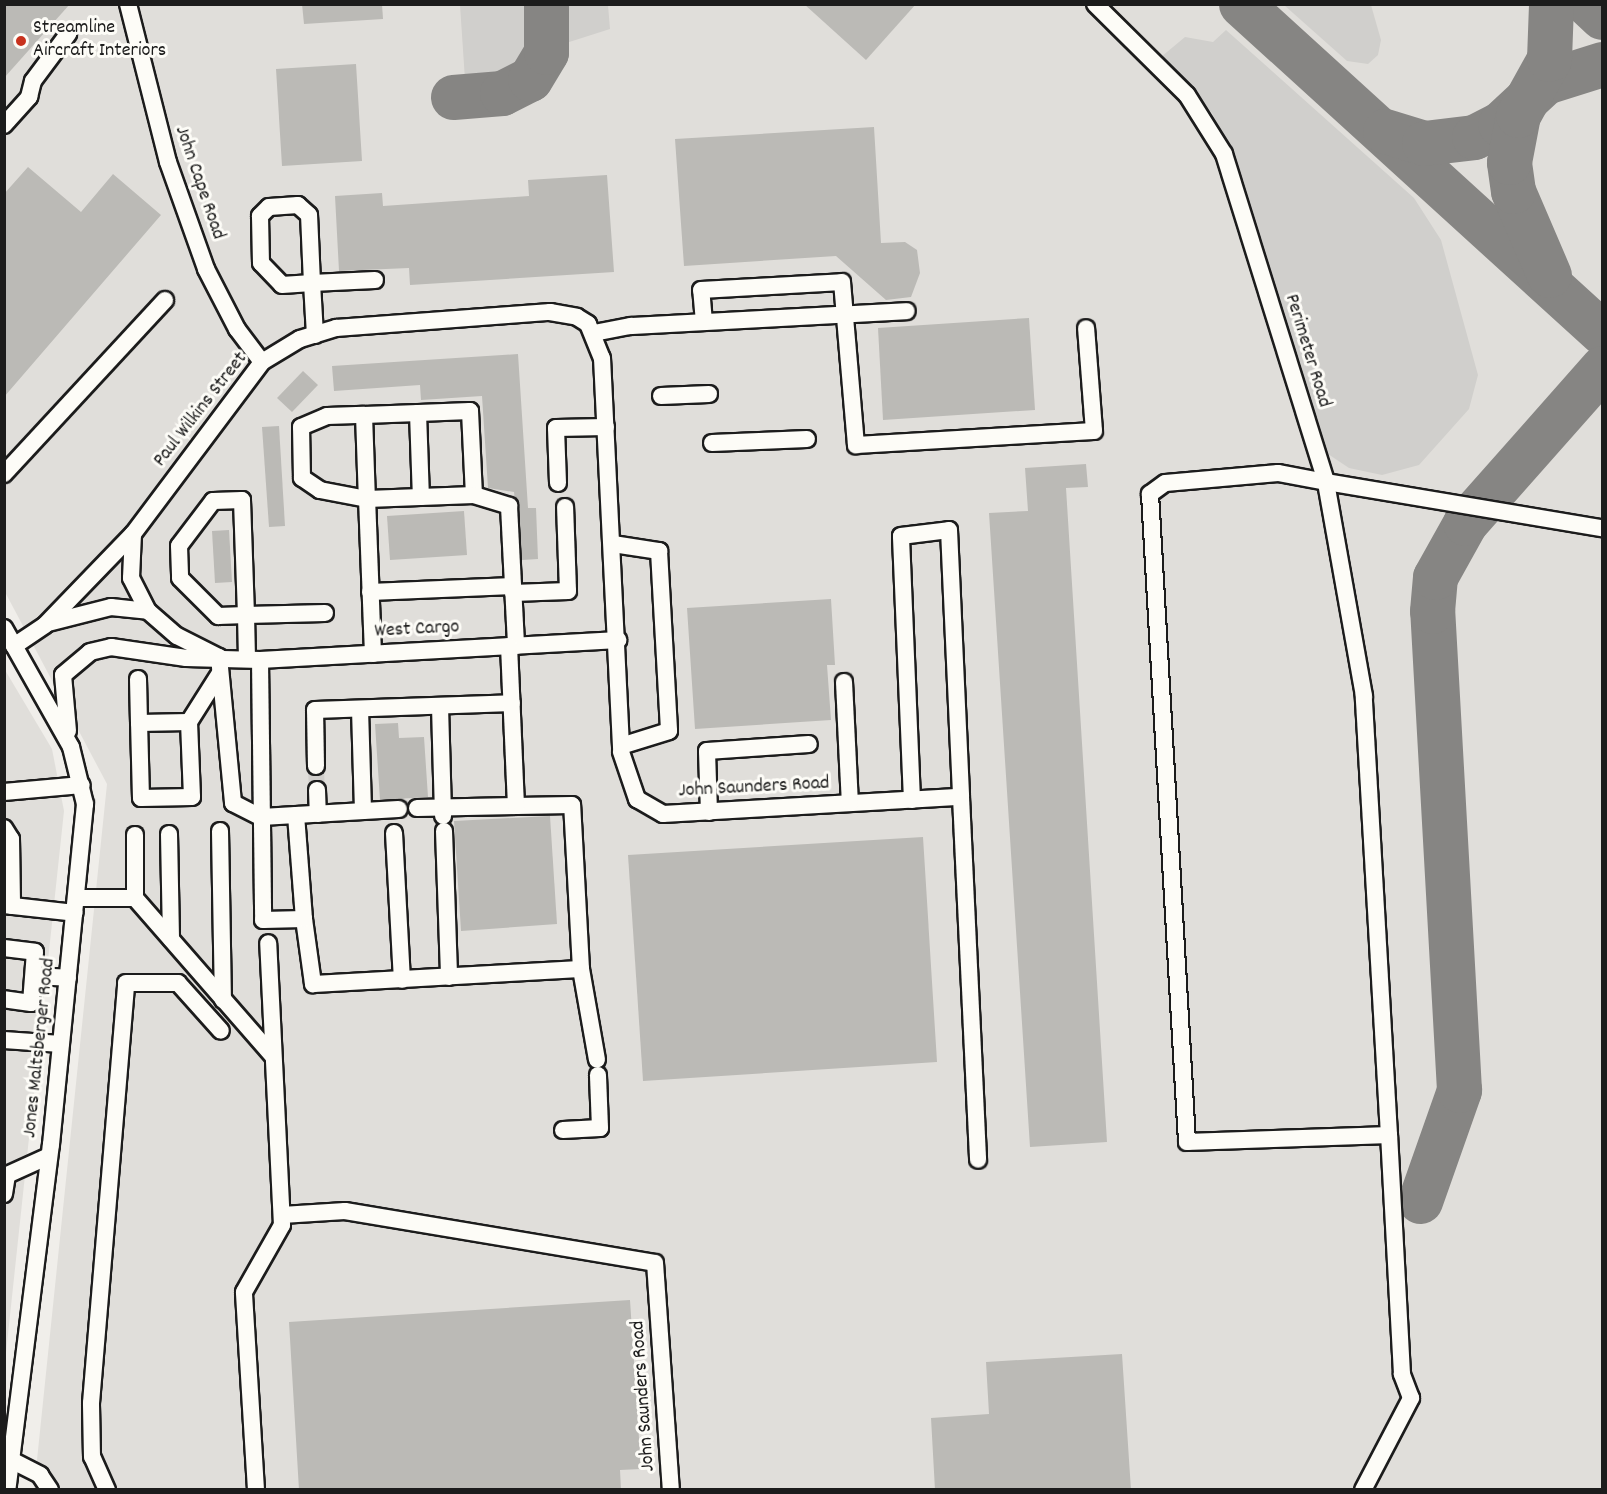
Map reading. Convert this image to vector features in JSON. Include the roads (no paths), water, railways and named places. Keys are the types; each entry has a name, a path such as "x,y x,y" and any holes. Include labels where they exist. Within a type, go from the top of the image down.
{"street":[{"name":"John Cape Road","path":"128,4 168,162 206,269 237,329 262,362"},
{"name":"Perimeter Road","path":"1095,4 1187,95 1224,154 1326,482 1364,696 1402,1374 1411,1398 1363,1490"},
{"path":"4,125 29,97 33,81 68,34"},
{"path":"315,334 312,283 309,215 298,205 269,207 260,216 261,263 282,285 312,283 375,280"},
{"path":"704,322 701,290 842,282 856,445 1095,430 1086,328"},
{"path":"4,474 165,300"},
{"path":"591,328 908,311"},
{"name":"Paul Wilkins Street","path":"14,646 45,625 133,534 262,362 315,334 336,328 550,312 591,328"},
{"name":"John Saunders Road","path":"591,328 602,358 618,640 621,746 637,799 663,814 961,797"},
{"path":"661,396 709,394"},
{"path":"474,495 470,411 327,416 301,428 302,478 320,490 367,499 474,495 509,506 513,590 512,704 516,806"},
{"path":"418,413 420,497"},
{"path":"364,415 373,654"},
{"path":"558,483 556,428 606,427"},
{"path":"712,443 807,439"},
{"path":"1389,1135 1187,1142 1150,494 1165,483 1278,472 1602,528"},
{"path":"304,919 263,920 254,659 246,615 242,500 213,501 179,546 180,578 218,616 246,615 325,612"},
{"path":"370,592 568,591 565,507"},
{"path":"912,800 901,536 949,530 978,1160"},
{"name":"West Cargo","path":"133,534 131,578 148,611 177,636 219,665"},
{"path":"613,544 659,551 669,731 621,746"},
{"path":"45,625 111,608 148,611"},
{"name":"Jones Maltsberger Road","path":"4,628 71,747 82,785 84,820 49,1156 7,1490"},
{"name":"West Cargo","path":"71,747 61,694 63,675 90,652 129,647 219,665 254,659 618,640"},
{"path":"138,679 141,798 192,797 189,722 219,665"},
{"path":"219,665 234,803 261,817 363,811 395,819 402,980"},
{"path":"844,682 850,803"},
{"path":"316,766 315,710 512,704"},
{"path":"440,706 449,977"},
{"path":"360,709 363,811"},
{"path":"139,723 189,722"},
{"path":"709,812 707,751 809,744"},
{"path":"4,792 82,785"},
{"path":"317,790 318,813"},
{"path":"417,808 443,818 516,806 572,805 581,969 597,1068 600,1128 563,1130"},
{"path":"296,815 304,919 313,984 581,969"},
{"path":"4,828 8,855 8,905 76,905 135,898"},
{"path":"220,831 223,1000"},
{"path":"169,834 171,939"},
{"path":"135,835 135,898 272,1055"},
{"path":"256,1490 244,1292 278,1239 282,1215 268,943"},
{"path":"4,948 35,951 31,1003 4,999"},
{"path":"34,976 68,978"},
{"path":"107,1490 92,1456 91,1403 126,983 178,983 221,1031"},
{"path":"4,1040 61,1044"},
{"path":"4,1194 6,1176 49,1156"},
{"name":"John Saunders Road","path":"282,1215 345,1211 655,1263 671,1490"},
{"path":"11,1460 40,1475 50,1490"}],"tunnel":[{"path":"316,766 317,790"}],"place":[{"name":"Streamline Aircraft Interiors","path":"21,41"}]}
